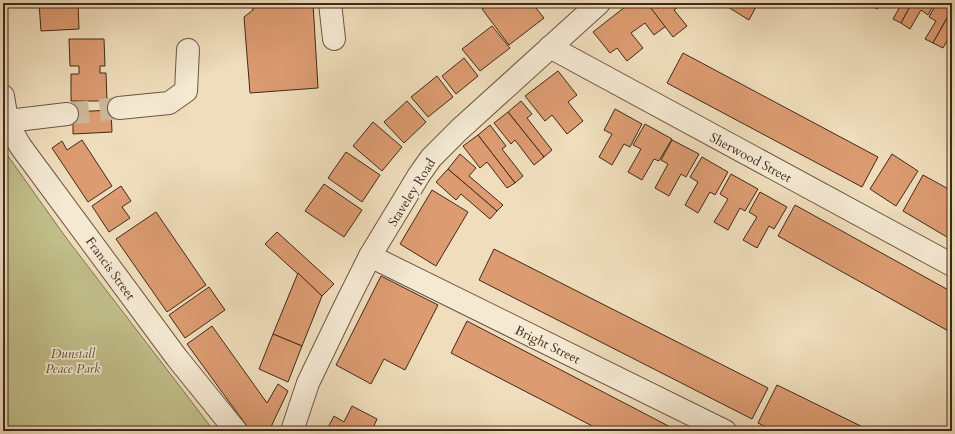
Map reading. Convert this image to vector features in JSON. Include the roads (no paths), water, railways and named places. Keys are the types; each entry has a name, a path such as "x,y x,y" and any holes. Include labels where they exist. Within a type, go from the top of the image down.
{"street":[{"path":"330,3 334,39"},
{"name":"Staveley Road","path":"292,431 308,383 346,304 370,256 418,175 431,158 459,130 599,3"},
{"name":"Sherwood Street","path":"550,47 952,266"},
{"path":"119,108 169,103 186,91 188,50"},
{"name":"Francis Street","path":"3,96 12,133 21,146 177,358 236,431"},
{"path":"8,121 68,114"},
{"name":"Bright Street","path":"370,256 725,431"}],"tunnel":[{"path":"67,114 119,108"}],"park label":[{"name":"Dunstall Peace Park","path":"73,360"}]}
